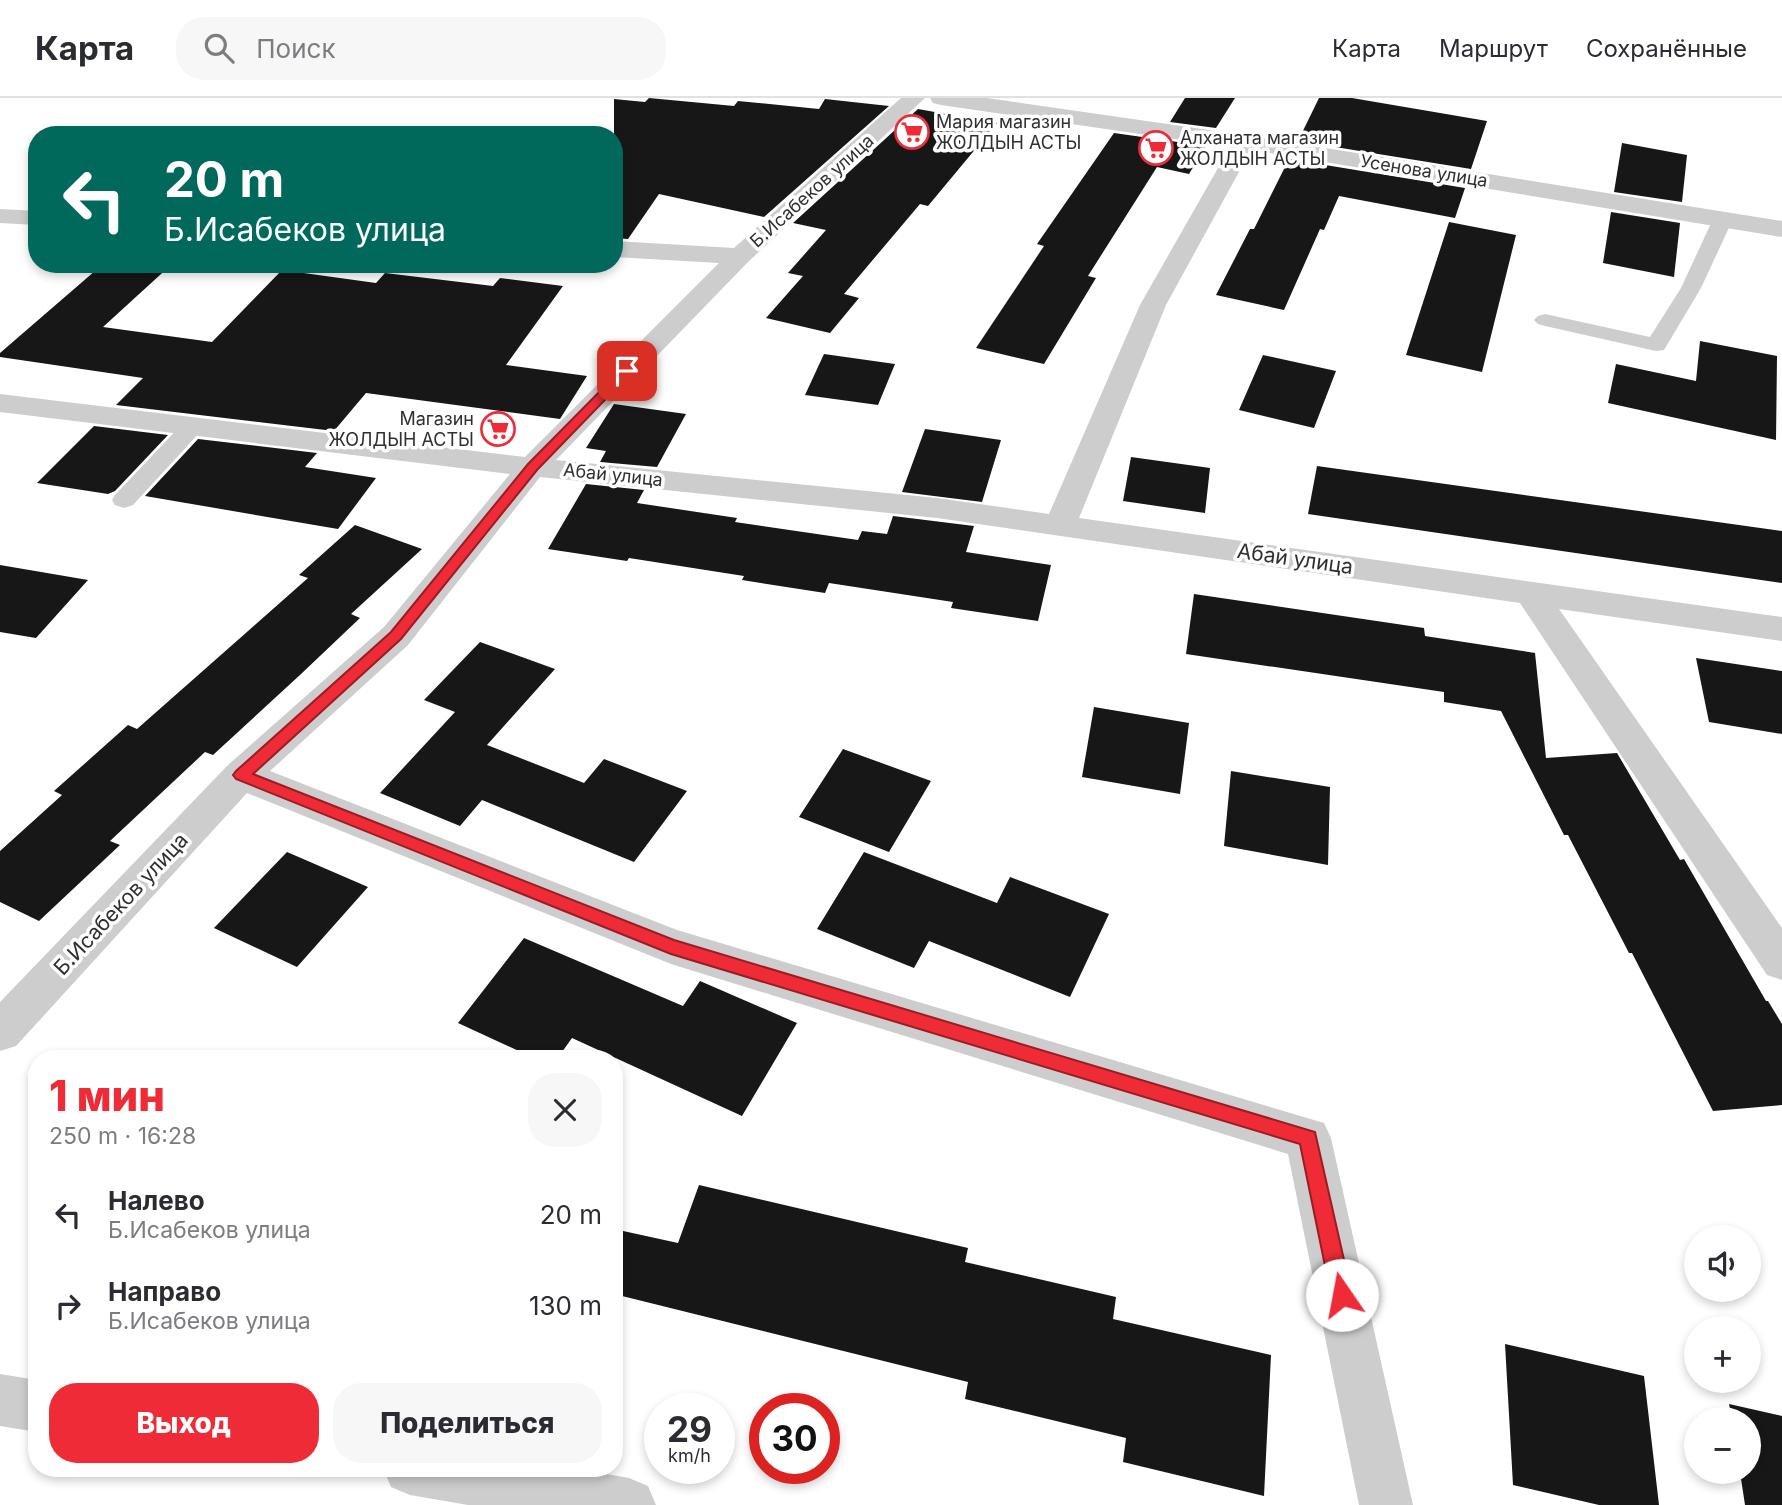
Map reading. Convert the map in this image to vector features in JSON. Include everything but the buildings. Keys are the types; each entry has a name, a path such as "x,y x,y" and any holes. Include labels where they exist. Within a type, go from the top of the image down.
{"street":[{"name":"Б.Исабеков улица","path":"0,1032 241,775 396,636 532,467 740,256 914,98"},
{"name":"Усенова улица","path":"942,98 1244,142 1782,229"},
{"path":"1059,525 1153,306 1244,142"},
{"path":"0,216 28,218"},
{"name":"Б.Исабеков улица","path":"623,250 740,256"},
{"name":"Абай улица","path":"0,402 532,467 937,508 1782,629"},
{"path":"1531,593 1782,962"},
{"path":"241,775 671,946 1308,1138 1386,1505"},
{"path":"0,1400 28,1405"},
{"path":"463,1477 629,1505"}],"lane":[{"path":"1545,320 1656,345 1691,288 1723,219"},
{"path":"124,500 193,426"}],"place":[{"name":"Мария магазин ЖОЛДЫН АСТЫ","path":"912,132"},
{"name":"Алханата магазин ЖОЛДЫН АСТЫ","path":"1156,148"},
{"name":"Магазин ЖОЛДЫН АСТЫ","path":"498,429"}],"route":[{"path":"627,371 532,467 396,636 241,775 671,946 1308,1138 1342,1295"}]}
